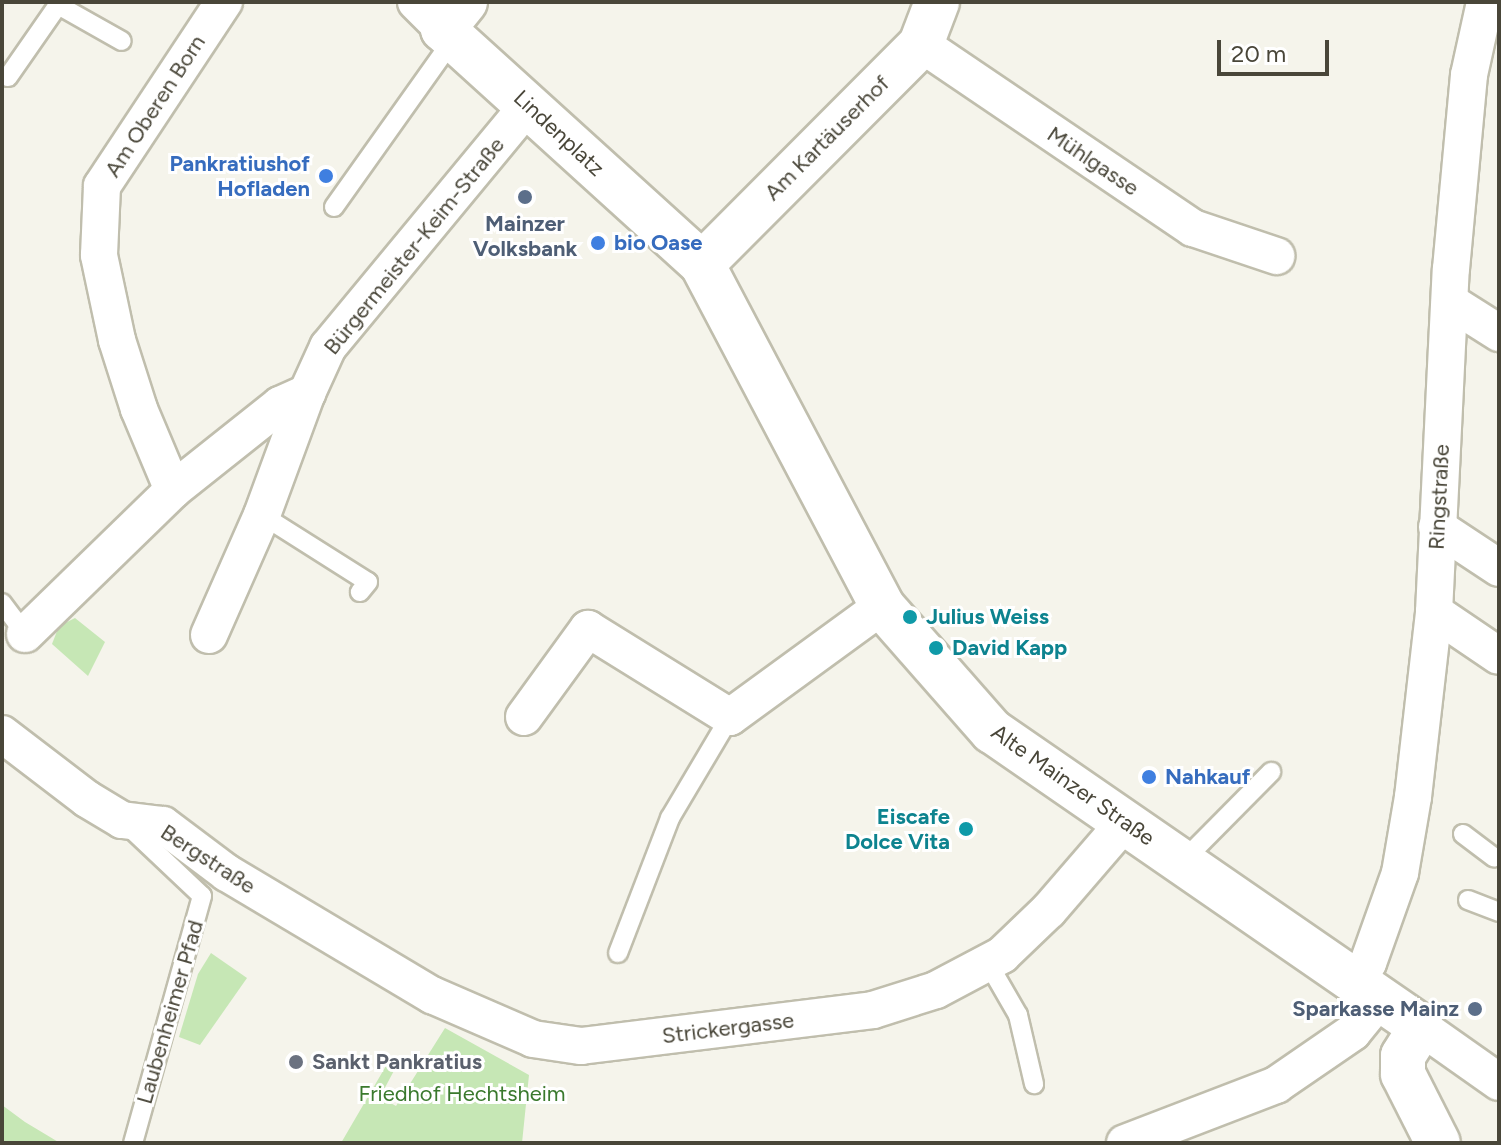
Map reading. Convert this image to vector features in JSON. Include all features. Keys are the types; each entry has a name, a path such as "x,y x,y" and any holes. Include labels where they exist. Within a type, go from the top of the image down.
{"street":[{"name":"Am Oberen Born","path":"173,490 139,409 117,340 99,255 102,186 172,76 224,2"},
{"name":"Am Kartäuserhof","path":"702,264 921,44 937,2"},
{"name":"Ringstraße","path":"1125,1143 1276,1085 1353,1032 1367,991 1368,963 1408,877 1422,804 1450,302 1469,75 1485,2"},
{"name":"Lindenplatz","path":"444,18 529,104 702,264"},
{"name":"Mühlgasse","path":"921,44 1193,228 1276,256"},
{"name":"Bürgermeister-Keim-Straße","path":"209,635 262,515 307,393 328,347 529,104"},
{"name":"Alte Mainzer Straße","path":"702,264 882,606 992,731 1421,1027"},
{"path":"1450,302 1499,333"},
{"path":"25,634 173,490 280,405 307,393"},
{"path":"1437,527 1499,568"},
{"path":"524,717 588,629 730,717 882,606"},
{"path":"1434,612 1499,656"},
{"name":"Bergstraße","path":"2,734 87,799 122,820 163,825 227,873 292,914"},
{"name":"Strickergasse","path":"292,914 432,995 533,1039 581,1046 873,1010 936,990 1002,955 1049,910 1125,822"},
{"path":"1438,1143 1403,1074 1403,1056 1421,1027 1499,1082"}],"lane":[{"path":"8,77 55,4 122,41"},
{"path":"334,207 444,18"},
{"path":"262,515 368,582 360,592"},
{"path":"2,603 25,634"},
{"path":"618,953 670,818 730,717"},
{"path":"1182,862 1271,772"},
{"name":"Laubenheimer Pfad","path":"122,820 202,896 133,1143"},
{"path":"1463,834 1494,857"},
{"path":"1468,900 1499,912"},
{"path":"988,963 1018,1015 1034,1084"}],"green space":[{"path":"75,618 105,642 88,676 52,644 59,626"},
{"path":"211,953 247,978 200,1045 179,1037 198,974"},
{"name":"Friedhof Hechtsheim","path":"445,1028 529,1075 522,1143 341,1143 390,1059 397,1065 380,1097 396,1106"},
{"path":"2,1105 25,1122 60,1143 2,1143"}],"place":[{"name":"Pankratiushof Hofladen","path":"326,176"},
{"name":"Mainzer Volksbank","path":"525,197"},
{"name":"bio Oase","path":"598,243"},
{"name":"Julius Weiss","path":"910,617"},
{"name":"David Kapp","path":"936,648"},
{"name":"Nahkauf","path":"1149,777"},
{"name":"Eiscafe Dolce Vita","path":"966,829"},
{"name":"Sparkasse Mainz","path":"1475,1009"},
{"name":"Sankt Pankratius","path":"296,1062"}]}
